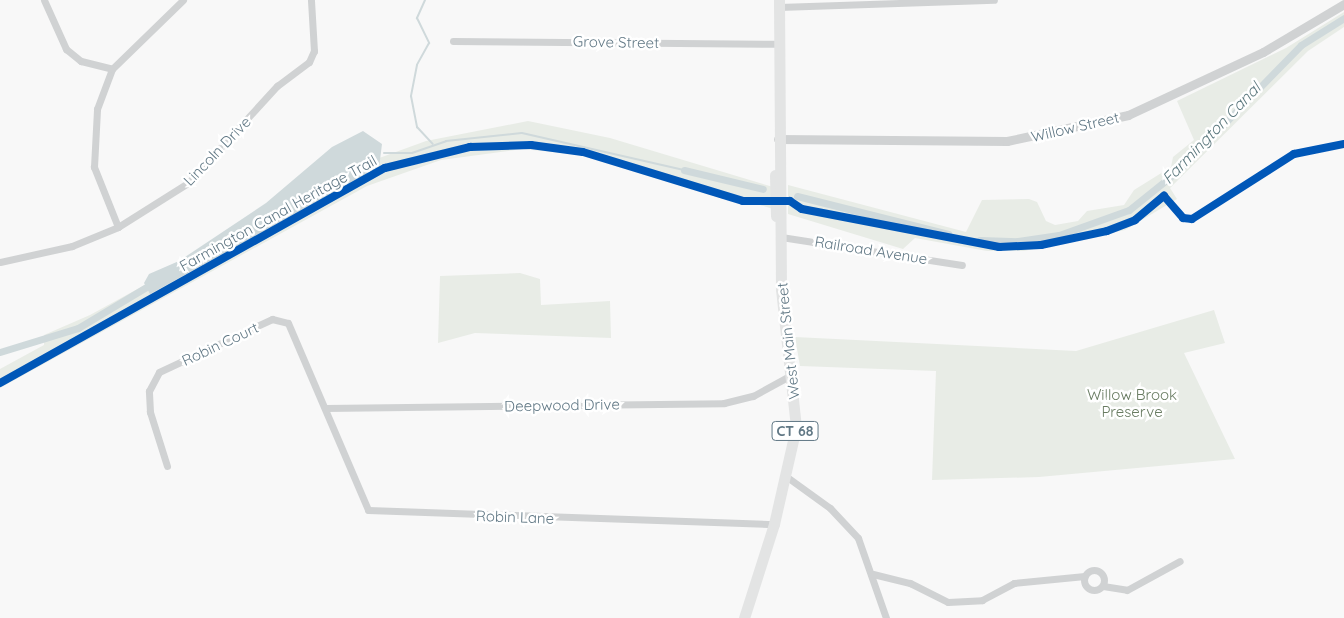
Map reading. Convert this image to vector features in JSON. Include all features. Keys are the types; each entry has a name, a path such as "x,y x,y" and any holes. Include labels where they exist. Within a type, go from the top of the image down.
{"main road":[{"name":"West Main Street","path":"744,618 774,524 796,427 793,374 781,289 781,237 774,192 778,139 779,3"}],"street":[{"path":"44,0 66,49 81,61 112,68"},
{"path":"118,227 94,167 97,109 112,68 183,0"},
{"name":"Lincoln Drive","path":"0,262 72,246 118,227 188,183 277,86 309,62 314,50 310,0"},
{"path":"779,3 994,0"},
{"name":"Willow Street","path":"778,139 1007,141 1128,115 1263,52 1344,4"},
{"name":"Grove Street","path":"453,41 779,44"},
{"name":"Railroad Avenue","path":"781,237 962,265"},
{"name":"Robin Court","path":"167,466 150,412 149,391 159,372 272,319 288,323 325,408"},
{"name":"Deepwood Drive","path":"325,408 724,403 753,396 793,374"},
{"name":"Robin Lane","path":"325,408 358,492 368,510 376,512 774,524"},
{"path":"786,477 830,508 858,538 873,574 886,618"},
{"path":"1085,576 1091,589 1103,586 1127,590 1180,561"},
{"path":"873,574 910,583 948,602 982,600 1014,583 1085,576 1091,570 1100,571 1103,586"}],"green space":[{"path":"1344,12 1344,27 1308,51 1170,188 1177,199 1125,230 1024,251 987,251 915,238 903,249 788,214 788,185 966,232 982,200 1029,199 1037,202 1046,221 1055,225 1078,221 1087,211 1124,205 1134,190 1171,167 1173,157 1194,140 1177,101 1286,48"},
{"path":"528,121 610,138 773,187 773,209 639,167 584,155 522,149 441,160 367,186 0,388 0,369 44,345 44,335 90,315 371,161 426,141"},
{"path":"520,273 540,279 541,305 610,301 611,338 475,333 438,343 440,276"},
{"name":"Willow Brook Preserve","path":"1214,310 1225,343 1184,353 1235,459 1039,477 932,480 936,371 800,366 795,337 1076,351"}],"shaded area":[{"path":"363,131 382,144 379,168 150,294 144,283 149,274 179,261 266,203 332,147"}],"waterway":[{"path":"425,0 417,18 429,43 417,65 411,96 417,127 433,144"},
{"name":"Farmington Canal","path":"980,240 1018,241 1059,235 1129,210 1180,169 1301,45 1344,18"},
{"path":"384,153 412,153 446,141 522,133 684,170"},
{"name":"Farmington Canal","path":"684,170 763,189"},
{"name":"Farmington Canal","path":"797,196 948,234"},
{"name":"Farmington Canal","path":"0,352 78,328 153,283"}],"cycle path":[{"name":"Farmington Canal Heritage Trail","path":"0,383 385,168 470,147 531,145 583,152 743,201 790,201 802,209 999,247 1041,245 1107,231 1135,220 1164,196 1183,218 1192,219 1294,154 1344,144"}]}
